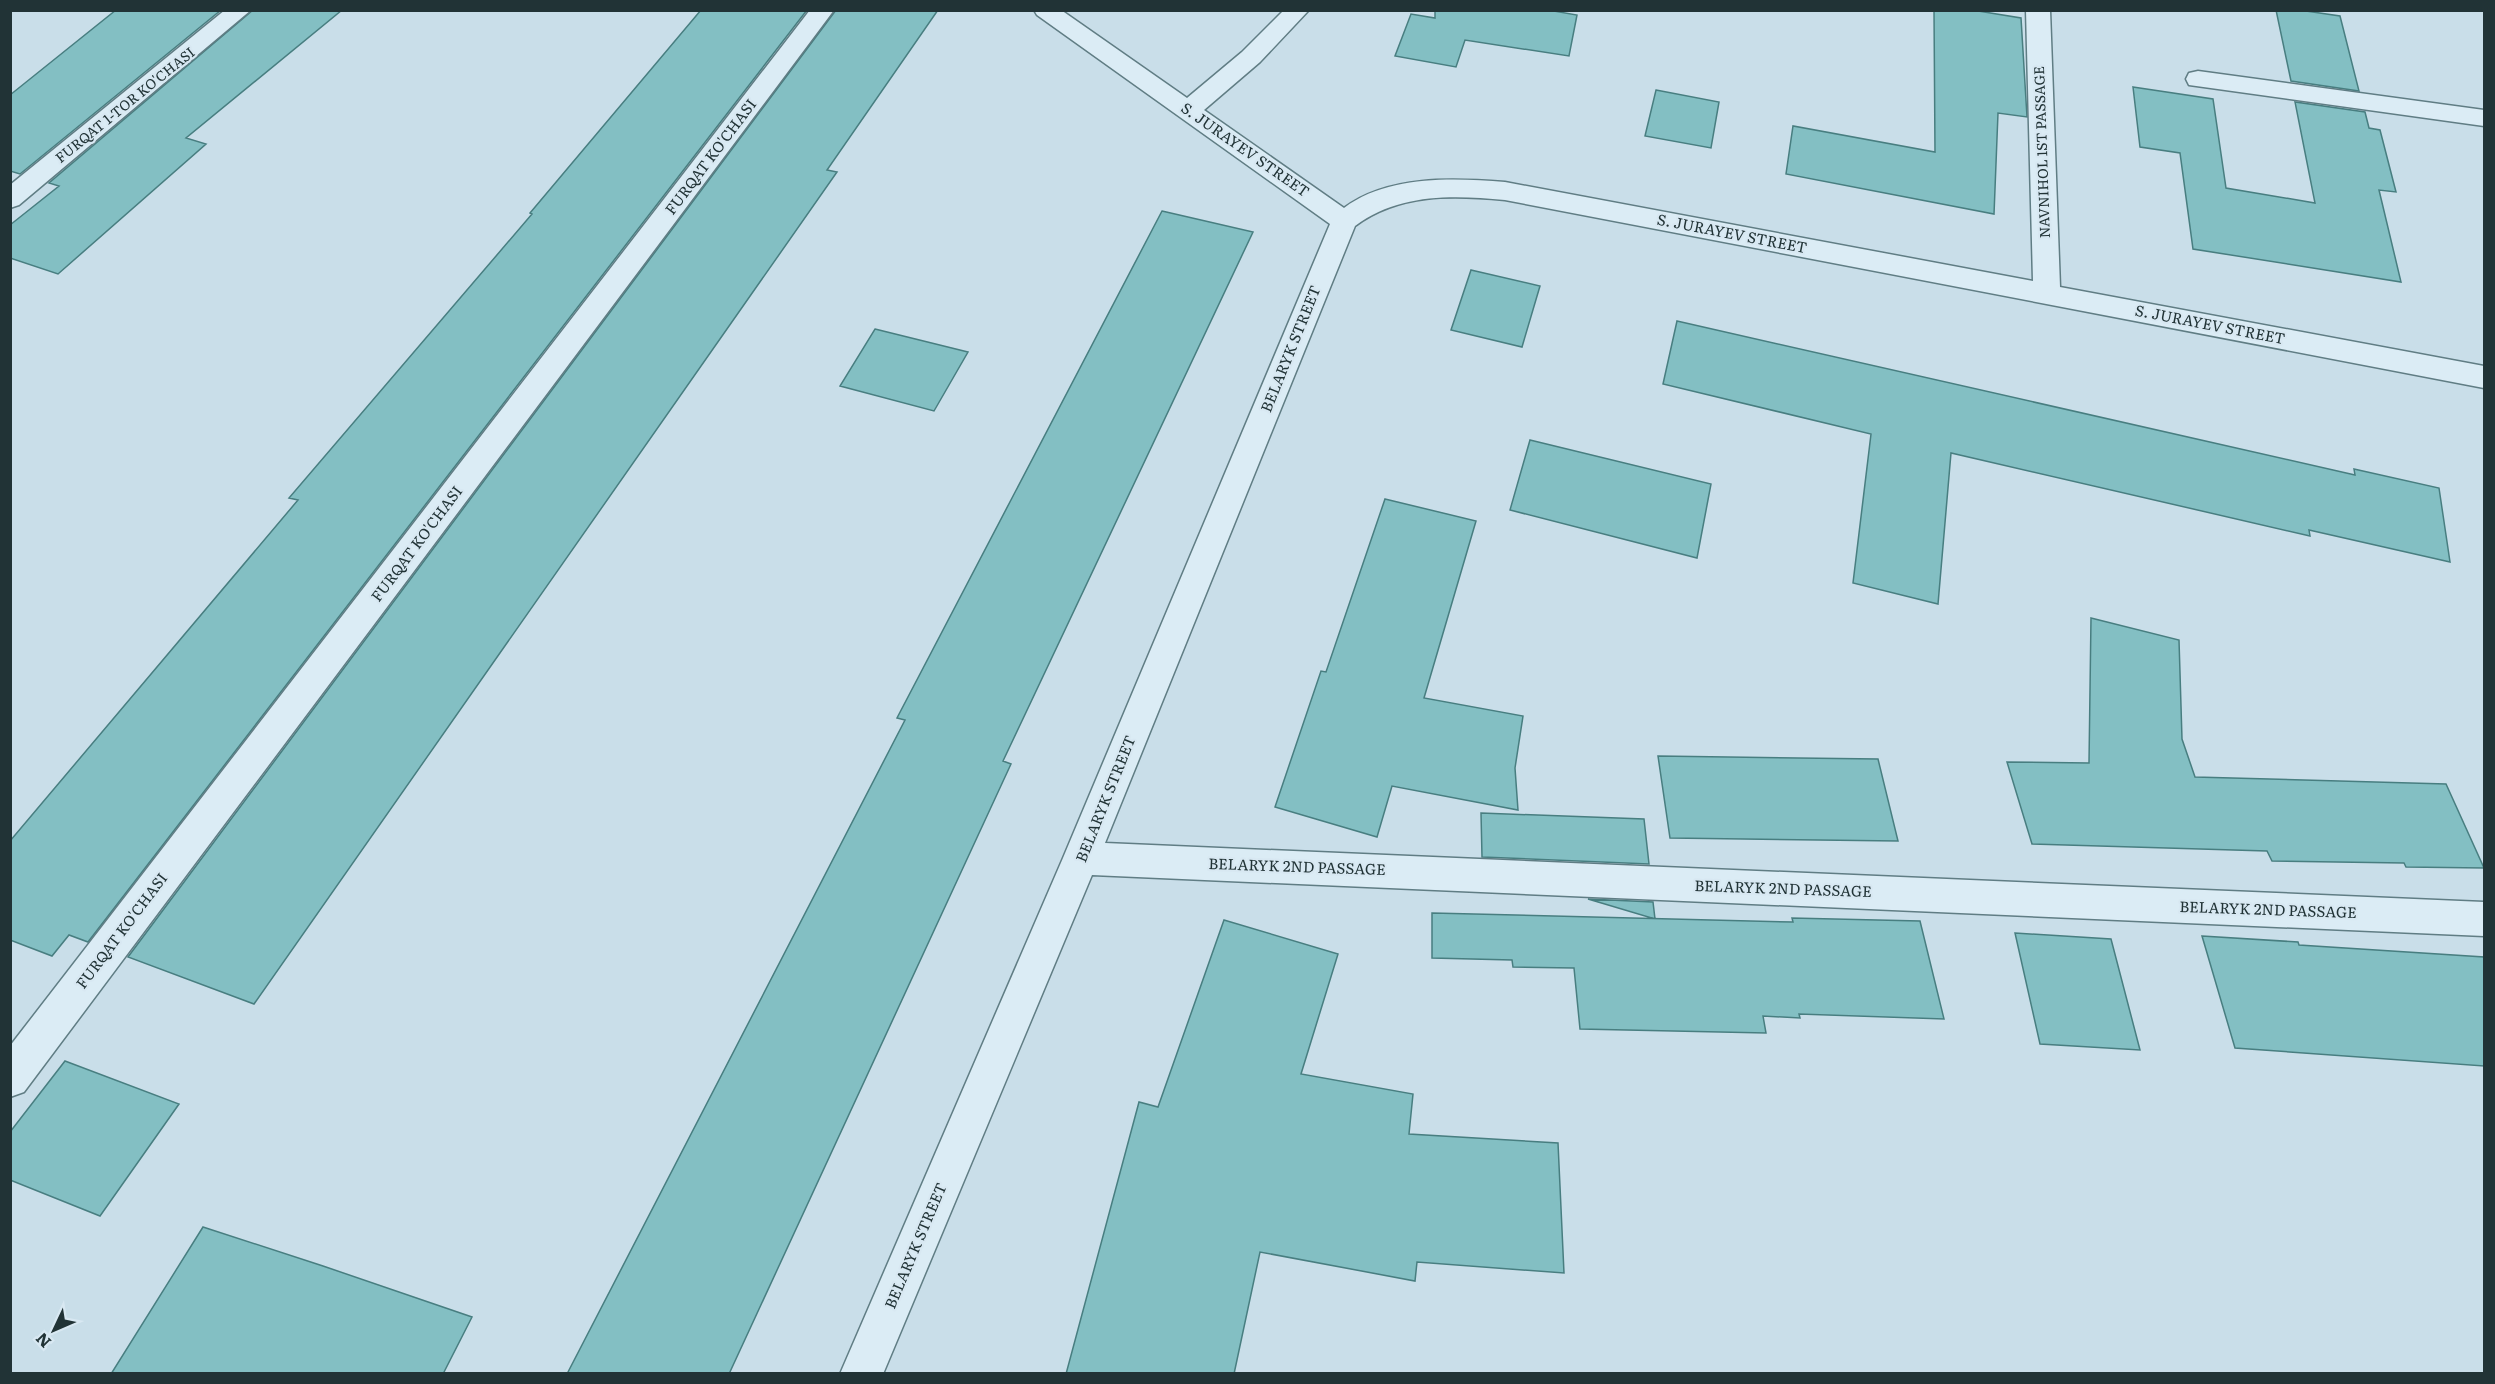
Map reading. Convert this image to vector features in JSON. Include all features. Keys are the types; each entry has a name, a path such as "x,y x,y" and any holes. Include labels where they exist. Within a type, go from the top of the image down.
{"street":[{"name":"FURQAT 1-TOR KO'CHASI","path":"10,199 240,10"},
{"name":"FURQAT KO'CHASI","path":"10,1078 823,10"},
{"name":"S. JURAYEV STREET","path":"1045,10 1344,221 1357,208 1396,195 1458,188 1504,191 2484,377"},
{"path":"1188,110 1251,57 1298,10"},
{"name":"NAVNIHOL 1ST PASSAGE","path":"2038,10 2047,294"},
{"path":"2198,79 2484,118"},
{"name":"BELARYK STREET","path":"861,1374 1081,858 1344,221"},
{"name":"BELARYK 2ND PASSAGE","path":"1081,858 2484,919"}],"building":[{"path":"116,10 221,10 20,174 10,171 10,95"},
{"path":"253,10 342,10 186,138 206,144 58,274 10,258 10,225 59,186 49,183"},
{"path":"701,10 807,10 88,942 69,935 52,956 10,940 10,841 298,500 289,498 532,214 530,213"},
{"path":"836,10 938,10 827,170 837,172 254,1004 128,957"},
{"path":"1435,10 1548,10 1577,15 1569,56 1465,40 1456,67 1395,56 1411,14 1435,18"},
{"path":"1934,10 1972,10 2021,18 2027,117 1998,113 1994,214 1786,174 1793,126 1935,152"},
{"path":"2276,10 2299,10 2340,16 2359,91 2291,81"},
{"path":"2133,87 2213,99 2226,188 2315,203 2295,102 2365,112 2369,128 2380,130 2396,192 2379,190 2401,282 2193,249 2180,153 2140,147"},
{"path":"1656,90 1719,102 1711,148 1645,136"},
{"path":"1162,211 1253,232 1003,761 1011,764 729,1374 567,1374 905,720 897,718"},
{"path":"1471,270 1540,286 1522,347 1451,330"},
{"path":"1677,321 2355,475 2354,469 2439,488 2450,562 2309,530 2310,536 1951,453 1938,604 1853,583 1871,434 1663,384"},
{"path":"875,329 968,352 934,411 840,386"},
{"path":"1530,440 1711,484 1697,558 1510,510"},
{"path":"1385,499 1476,521 1424,698 1523,716 1515,768 1518,810 1392,786 1377,837 1275,807 1321,671 1326,672"},
{"path":"2091,618 2179,640 2182,739 2195,777 2446,784 2484,868 2406,867 2404,863 2272,861 2267,851 2032,844 2007,762 2089,763"},
{"path":"1658,756 1878,759 1898,841 1670,838"},
{"path":"1481,813 1644,819 1649,864 1482,857"},
{"path":"1588,899 1653,902 1655,919"},
{"path":"1432,913 1793,922 1792,918 1920,921 1944,1019 1799,1014 1800,1018 1763,1016 1766,1033 1580,1029 1574,968 1513,967 1512,960 1432,958"},
{"path":"1224,920 1338,954 1301,1074 1413,1094 1409,1134 1558,1143 1564,1273 1417,1262 1415,1281 1260,1252 1234,1374 1066,1374 1139,1102 1158,1107"},
{"path":"2015,933 2111,939 2140,1050 2040,1044"},
{"path":"2202,936 2484,957 2484,1066 2235,1048"},
{"path":"65,1061 179,1104 100,1216 10,1180 10,1132"},
{"path":"203,1227 472,1317 443,1374 111,1374"}]}
